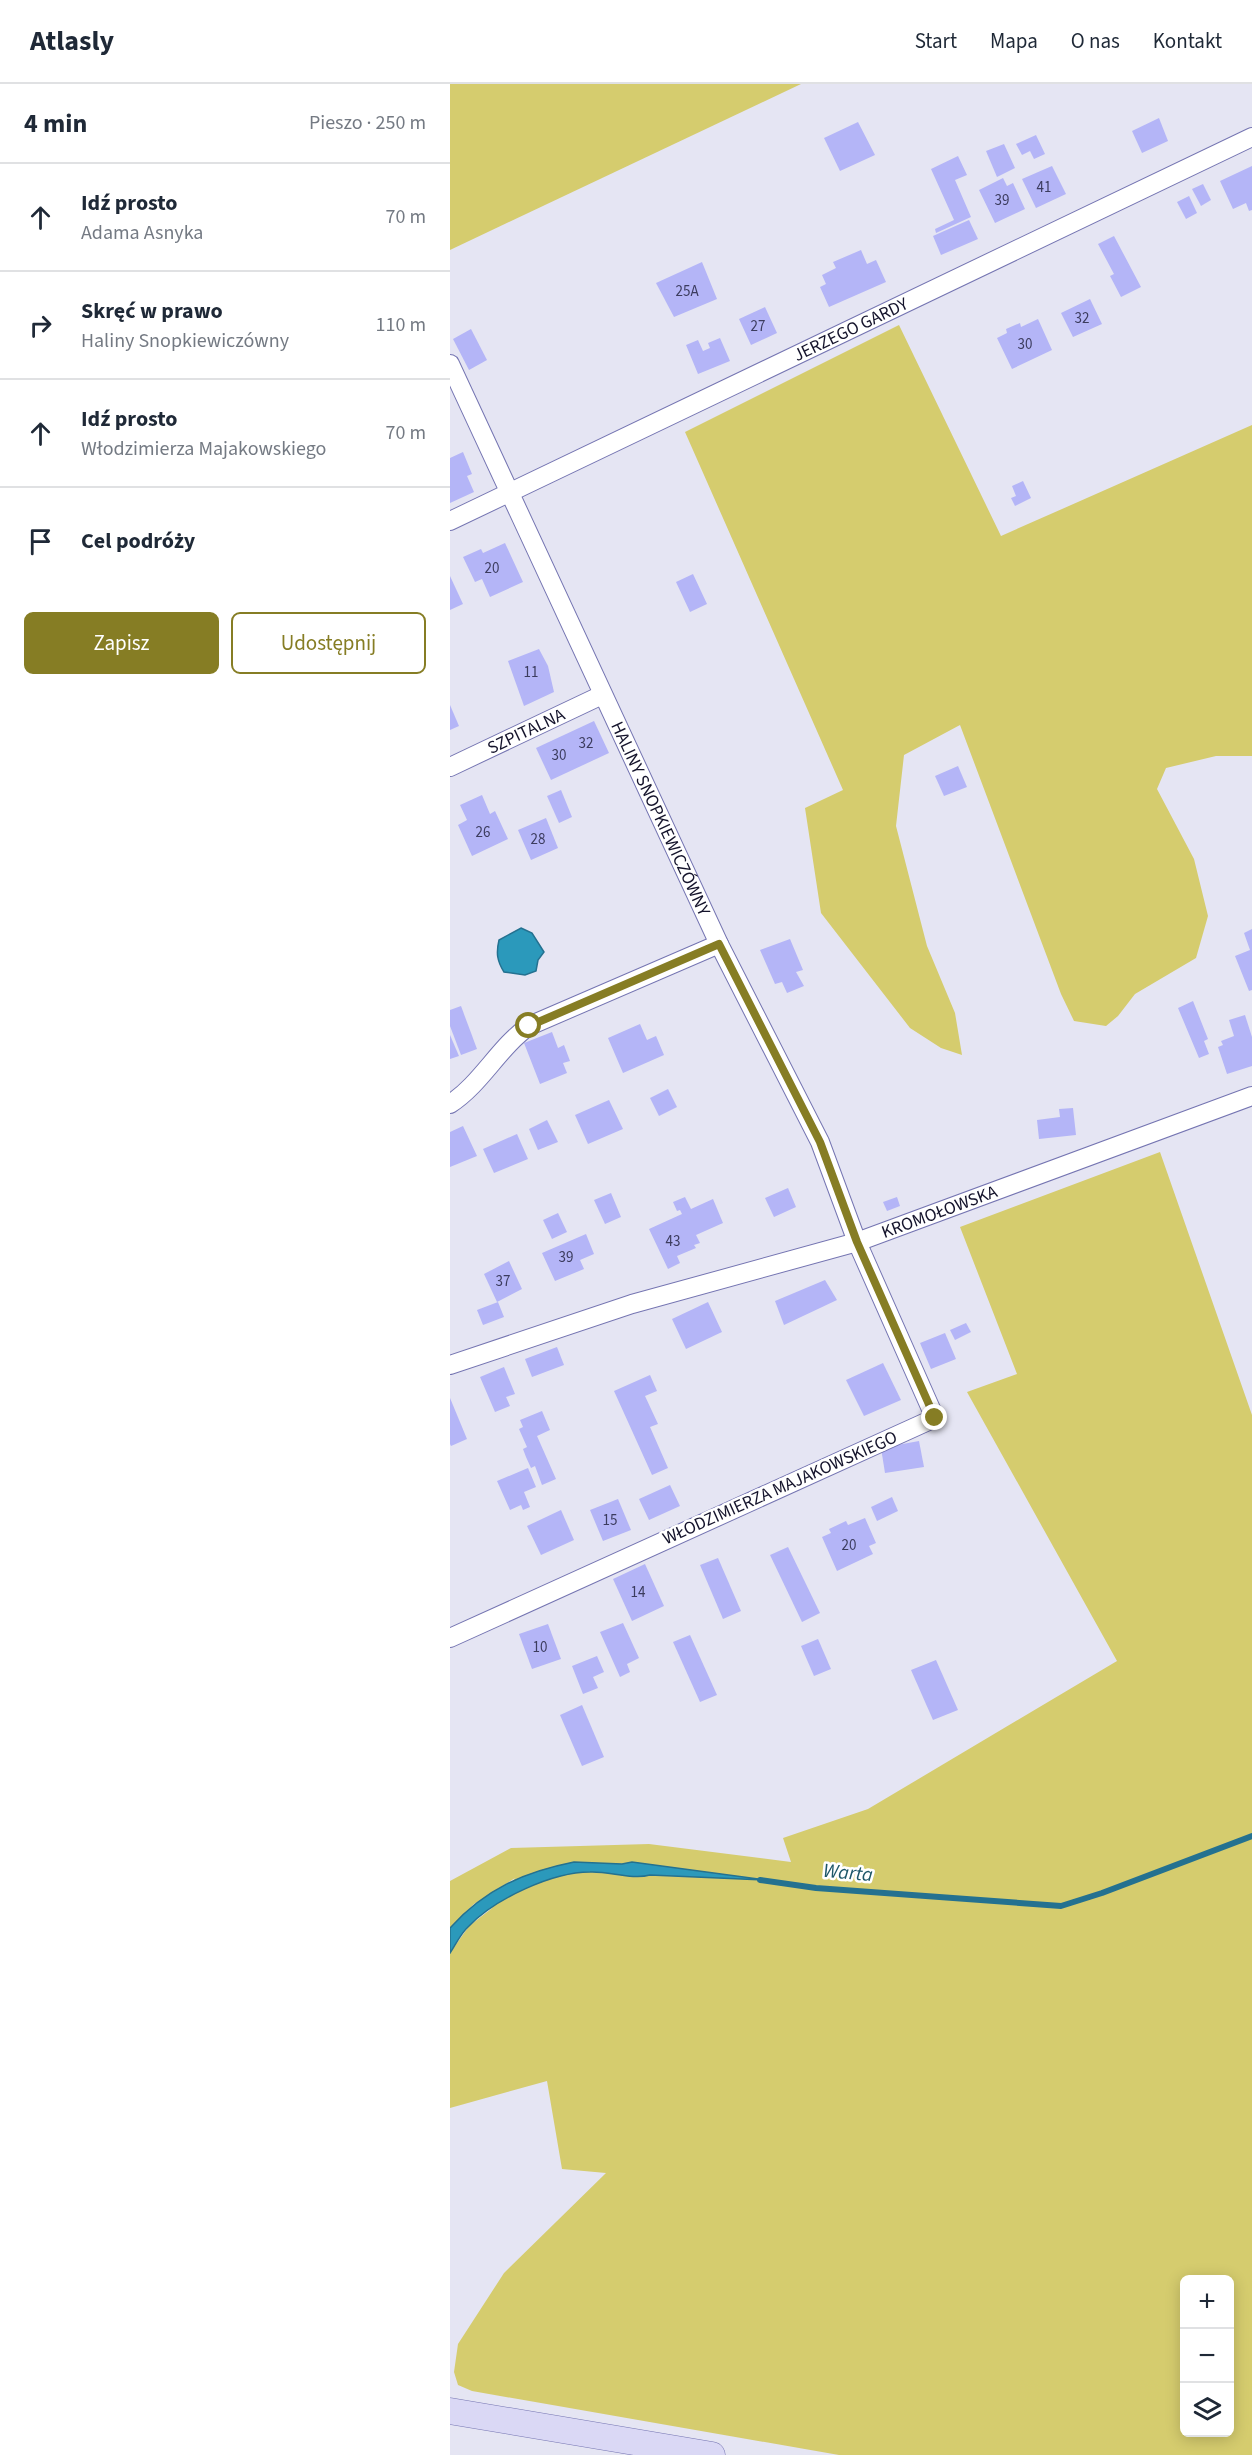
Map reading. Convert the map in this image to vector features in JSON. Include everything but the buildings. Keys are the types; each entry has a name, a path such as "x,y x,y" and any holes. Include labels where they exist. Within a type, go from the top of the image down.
{"main road":[{"path":"450,2411 712,2455"}],"street":[{"name":"JERZEGO GARDY","path":"450,521 1252,137"},
{"name":"HALINY SNOPKIEWICZÓWNY","path":"450,364 719,944 820,1142 857,1242"},
{"name":"SZPITALNA","path":"450,767 602,695"},
{"path":"450,1104 463,1094 507,1045 529,1026 719,944"},
{"name":"KROMOŁOWSKA","path":"450,1365 632,1304 857,1242 1252,1096"},
{"name":"WŁODZIMIERZA MAJAKOWSKIEGO","path":"450,1638 935,1418 857,1242"}],"shaded area":[{"path":"450,84 801,84 450,250"},
{"path":"899,325 1001,536 1252,425 1252,756 1216,756 1166,768 1157,789 1194,859 1208,916 1196,958 1135,994 1118,1016 1106,1026 1074,1021 1061,994 960,725 904,755 896,826 927,946 955,1013 962,1055 941,1048 910,1028 821,913 805,808 843,790 685,432"},
{"path":"1160,1152 1252,1415 1252,2455 839,2455 472,2391 458,2385 454,2372 458,2344 504,2273 606,2173 562,2169 547,2081 450,2108 450,1953 469,1926 491,1909 515,1878 474,1904 450,1928 450,1881 511,1848 649,1844 791,1862 783,1838 868,1809 1117,1661 967,1392 1017,1374 960,1227"}],"water":[{"path":"521,928 532,933 544,952 538,960 536,971 525,975 504,972 497,953 499,940"},
{"path":"574,1862 622,1864 632,1862 765,1880 636,1876 597,1872 575,1873 542,1882 494,1906 466,1929 450,1953 450,1928 477,1903 506,1884 522,1877"}],"waterway":[{"name":"Warta","path":"760,1880 816,1888 1061,1906 1102,1893 1252,1836"}],"route":[{"path":"529,1026 719,944 820,1142 857,1242 935,1418"}]}
